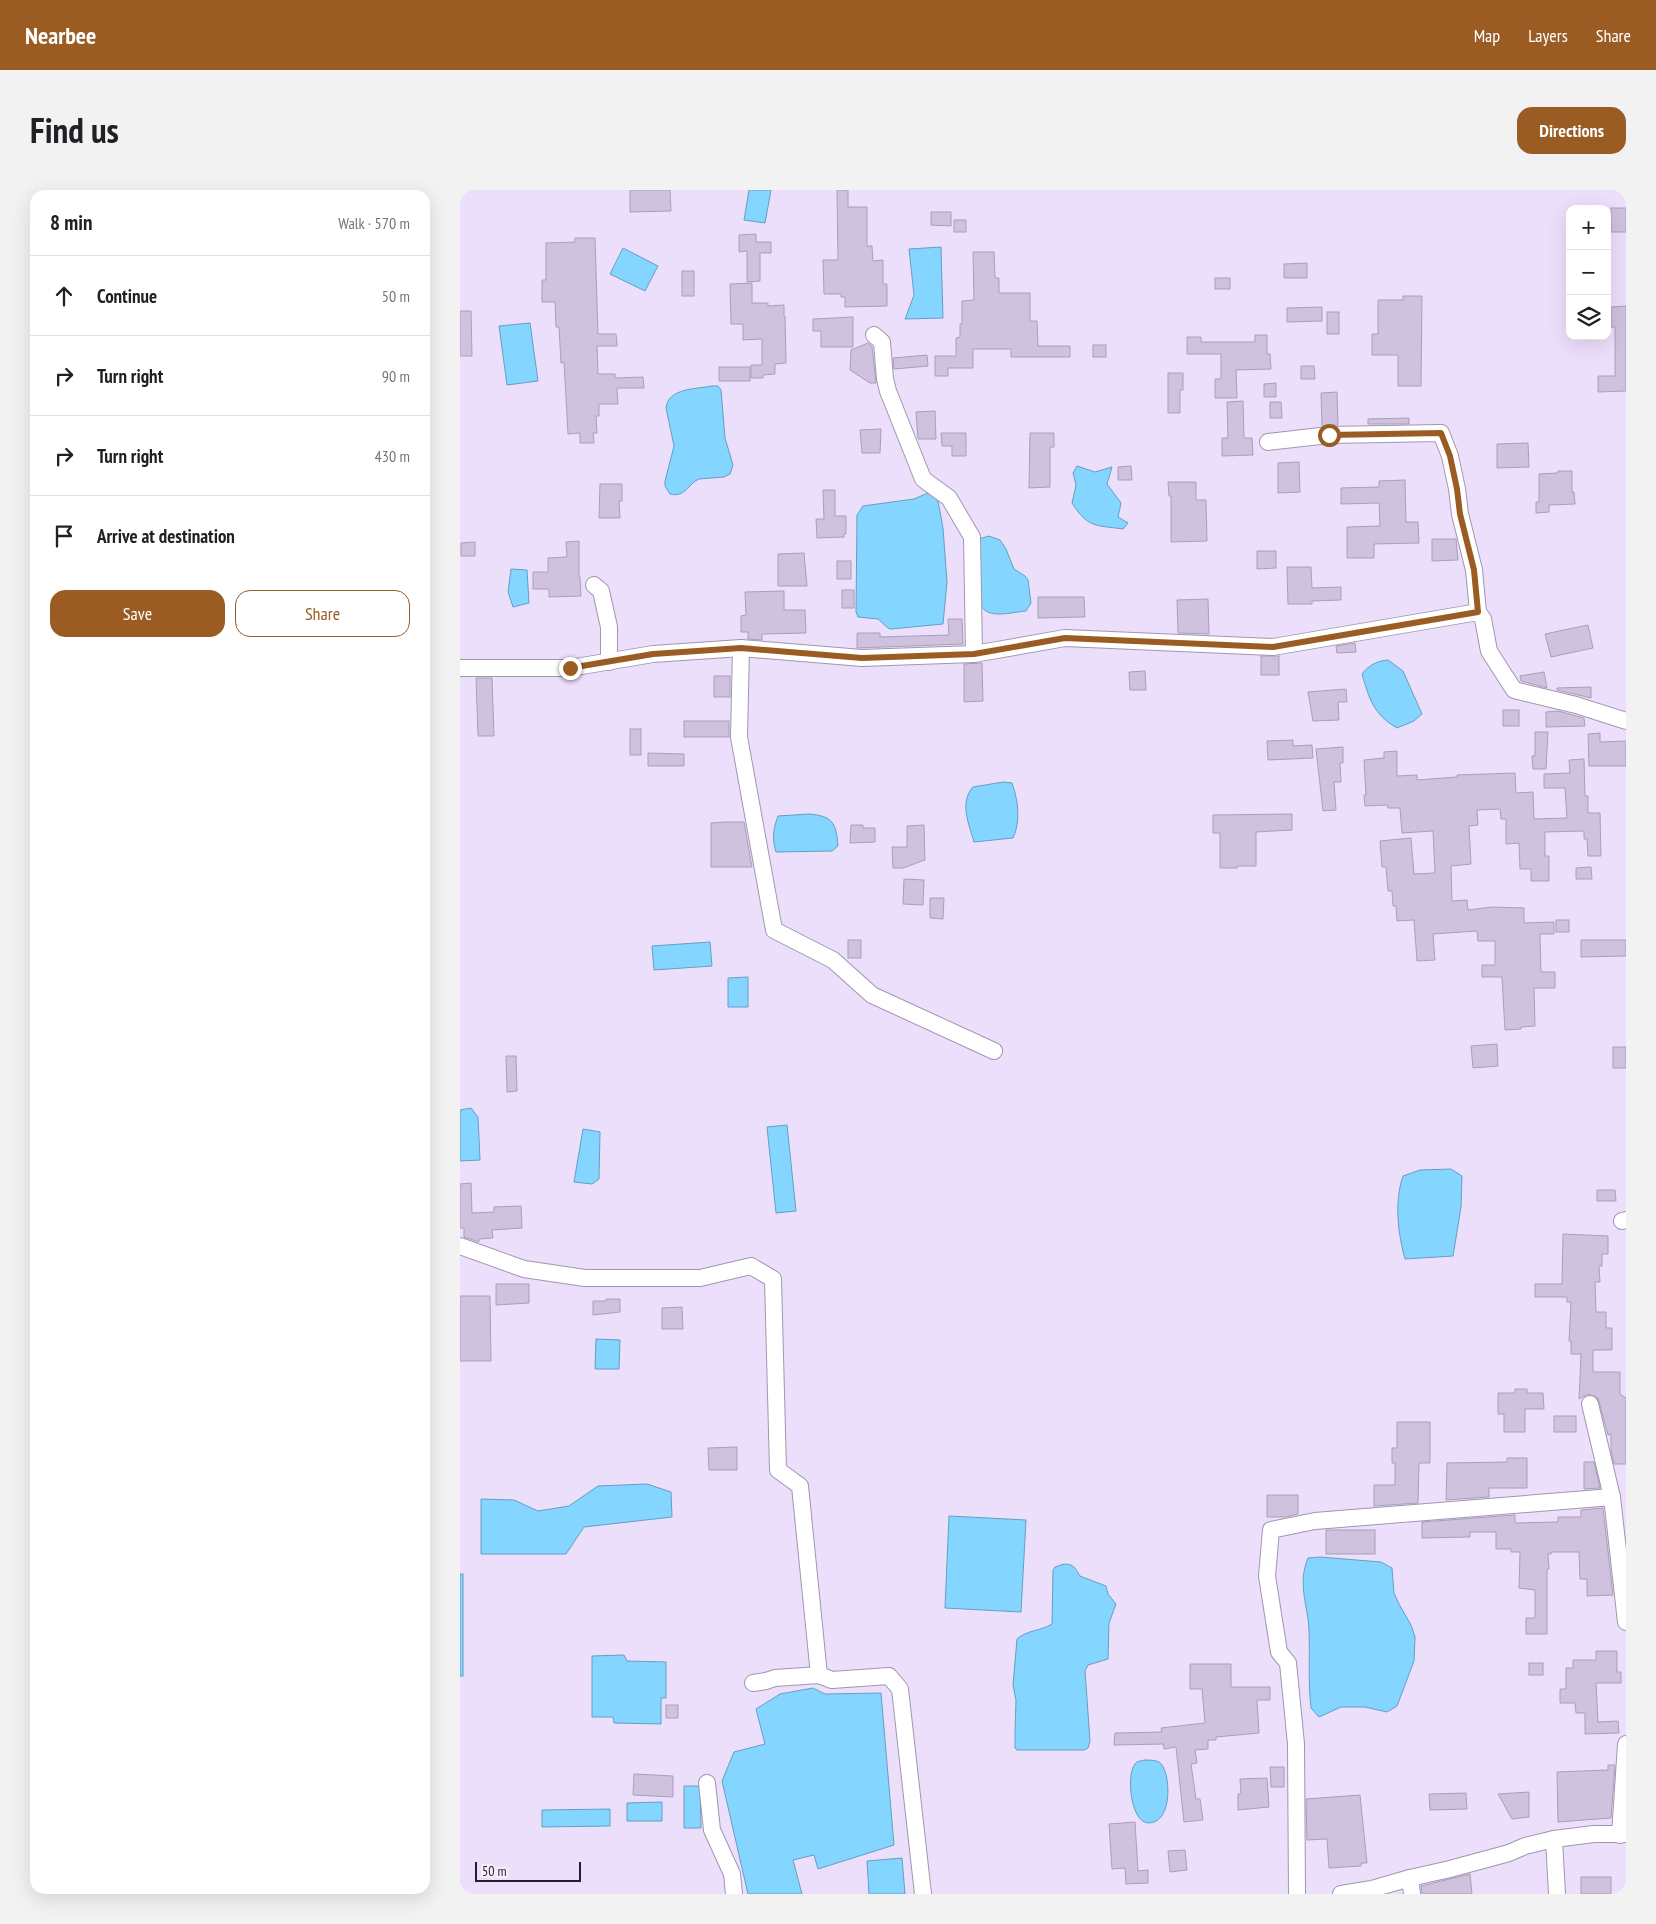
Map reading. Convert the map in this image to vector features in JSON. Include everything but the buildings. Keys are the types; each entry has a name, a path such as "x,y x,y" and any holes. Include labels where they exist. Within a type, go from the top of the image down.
{"street":[{"path":"874,335 882,342 885,379 888,391 923,479 949,498 972,537 974,654"},
{"path":"1268,442 1329,435 1441,433 1450,456 1460,514 1474,570 1478,612 1483,619 1489,651 1514,690 1576,705 1626,721"},
{"path":"594,585 601,591 609,628 609,662"},
{"path":"460,668 570,668 653,654 741,648 862,658 974,654 1065,638 1273,647 1478,612"},
{"path":"741,648 739,737 774,930 833,960 872,995 994,1051"},
{"path":"460,1246 524,1269 585,1278 700,1278 751,1266 773,1278 778,1470 800,1486 819,1676"},
{"path":"1590,1404 1612,1497 1626,1622"},
{"path":"1297,1894 1296,1744 1288,1663 1279,1652 1267,1576 1270,1530 1315,1521 1612,1497"},
{"path":"753,1682 776,1678 819,1676 832,1680 889,1676 900,1689 923,1894"},
{"path":"1341,1894 1411,1886 1450,1869 1554,1839 1594,1834 1623,1834 1626,1744"},
{"path":"707,1784 712,1830 732,1874 734,1894"},
{"path":"1554,1839 1557,1894"}],"water":[{"path":"749,190 771,190 765,223 744,220"},
{"path":"941,247 943,318 905,319 914,295 909,249"},
{"path":"623,248 658,266 645,291 610,274"},
{"path":"530,323 538,381 507,385 499,326"},
{"path":"718,386 721,390 725,438 733,465 730,474 724,477 699,479 683,492 675,495 670,494 665,486 665,481 674,446 666,408 668,401 677,393"},
{"path":"1077,466 1095,472 1112,467 1107,484 1121,503 1118,517 1128,523 1123,529 1093,524 1083,517 1072,503 1076,485 1073,473"},
{"path":"928,493 937,496 943,528 947,582 943,624 891,629 878,619 858,617 856,612 857,515 863,506 914,499"},
{"path":"989,536 1000,540 1014,569 1028,580 1031,603 1026,611 994,614 984,610 981,605 979,539"},
{"path":"511,569 527,570 529,603 513,607 508,592"},
{"path":"1388,660 1403,671 1422,714 1414,721 1397,728 1382,717 1373,705 1362,674 1374,664"},
{"path":"1003,782 1012,783 1016,796 1018,818 1013,838 974,842 966,814 969,793 973,787"},
{"path":"809,814 823,817 832,822 838,846 832,851 776,852 774,834 778,816"},
{"path":"710,942 712,966 654,970 652,946"},
{"path":"748,977 748,1007 728,1007 728,978"},
{"path":"471,1108 478,1117 480,1160 460,1161 460,1110"},
{"path":"787,1125 796,1211 776,1213 767,1127"},
{"path":"583,1129 600,1132 599,1179 592,1184 574,1182"},
{"path":"1451,1169 1462,1176 1461,1207 1453,1256 1405,1259 1400,1239 1398,1218 1400,1186 1403,1176 1420,1170"},
{"path":"596,1339 620,1340 619,1369 595,1369"},
{"path":"647,1484 671,1492 672,1517 584,1527 566,1554 481,1554 481,1499 514,1500 538,1511 569,1506 598,1486"},
{"path":"949,1516 1026,1520 1021,1612 945,1608"},
{"path":"1320,1557 1381,1562 1392,1568 1394,1593 1411,1625 1415,1637 1414,1661 1397,1706 1387,1712 1365,1707 1341,1707 1319,1717 1311,1708 1309,1630 1303,1577 1308,1558"},
{"path":"1064,1564 1072,1566 1080,1576 1106,1586 1108,1594 1116,1604 1109,1623 1108,1659 1088,1665 1085,1671 1090,1741 1088,1748 1084,1750 1017,1750 1015,1748 1016,1700 1013,1685 1017,1639 1052,1624 1053,1570 1055,1567"},
{"path":"460,1574 463,1574 463,1676 460,1676"},
{"path":"624,1655 627,1661 666,1662 666,1698 661,1698 661,1724 614,1723 613,1717 592,1717 592,1656"},
{"path":"813,1688 825,1694 881,1693 894,1845 818,1869 814,1855 793,1860 802,1894 748,1894 722,1781 734,1752 765,1744 756,1709 780,1694"},
{"path":"1144,1760 1159,1762 1163,1767 1168,1785 1166,1806 1162,1815 1156,1821 1148,1823 1137,1814 1133,1805 1130,1785 1133,1767 1137,1762"},
{"path":"684,1786 700,1786 701,1828 684,1828"},
{"path":"662,1802 662,1821 627,1821 627,1803"},
{"path":"610,1809 610,1826 542,1827 542,1810"},
{"path":"902,1858 905,1894 869,1894 867,1861"}],"route":[{"path":"570,668 653,654 741,648 862,658 974,654 1065,638 1273,647 1478,612 1474,570 1460,514 1450,456 1441,433 1329,435"}]}
